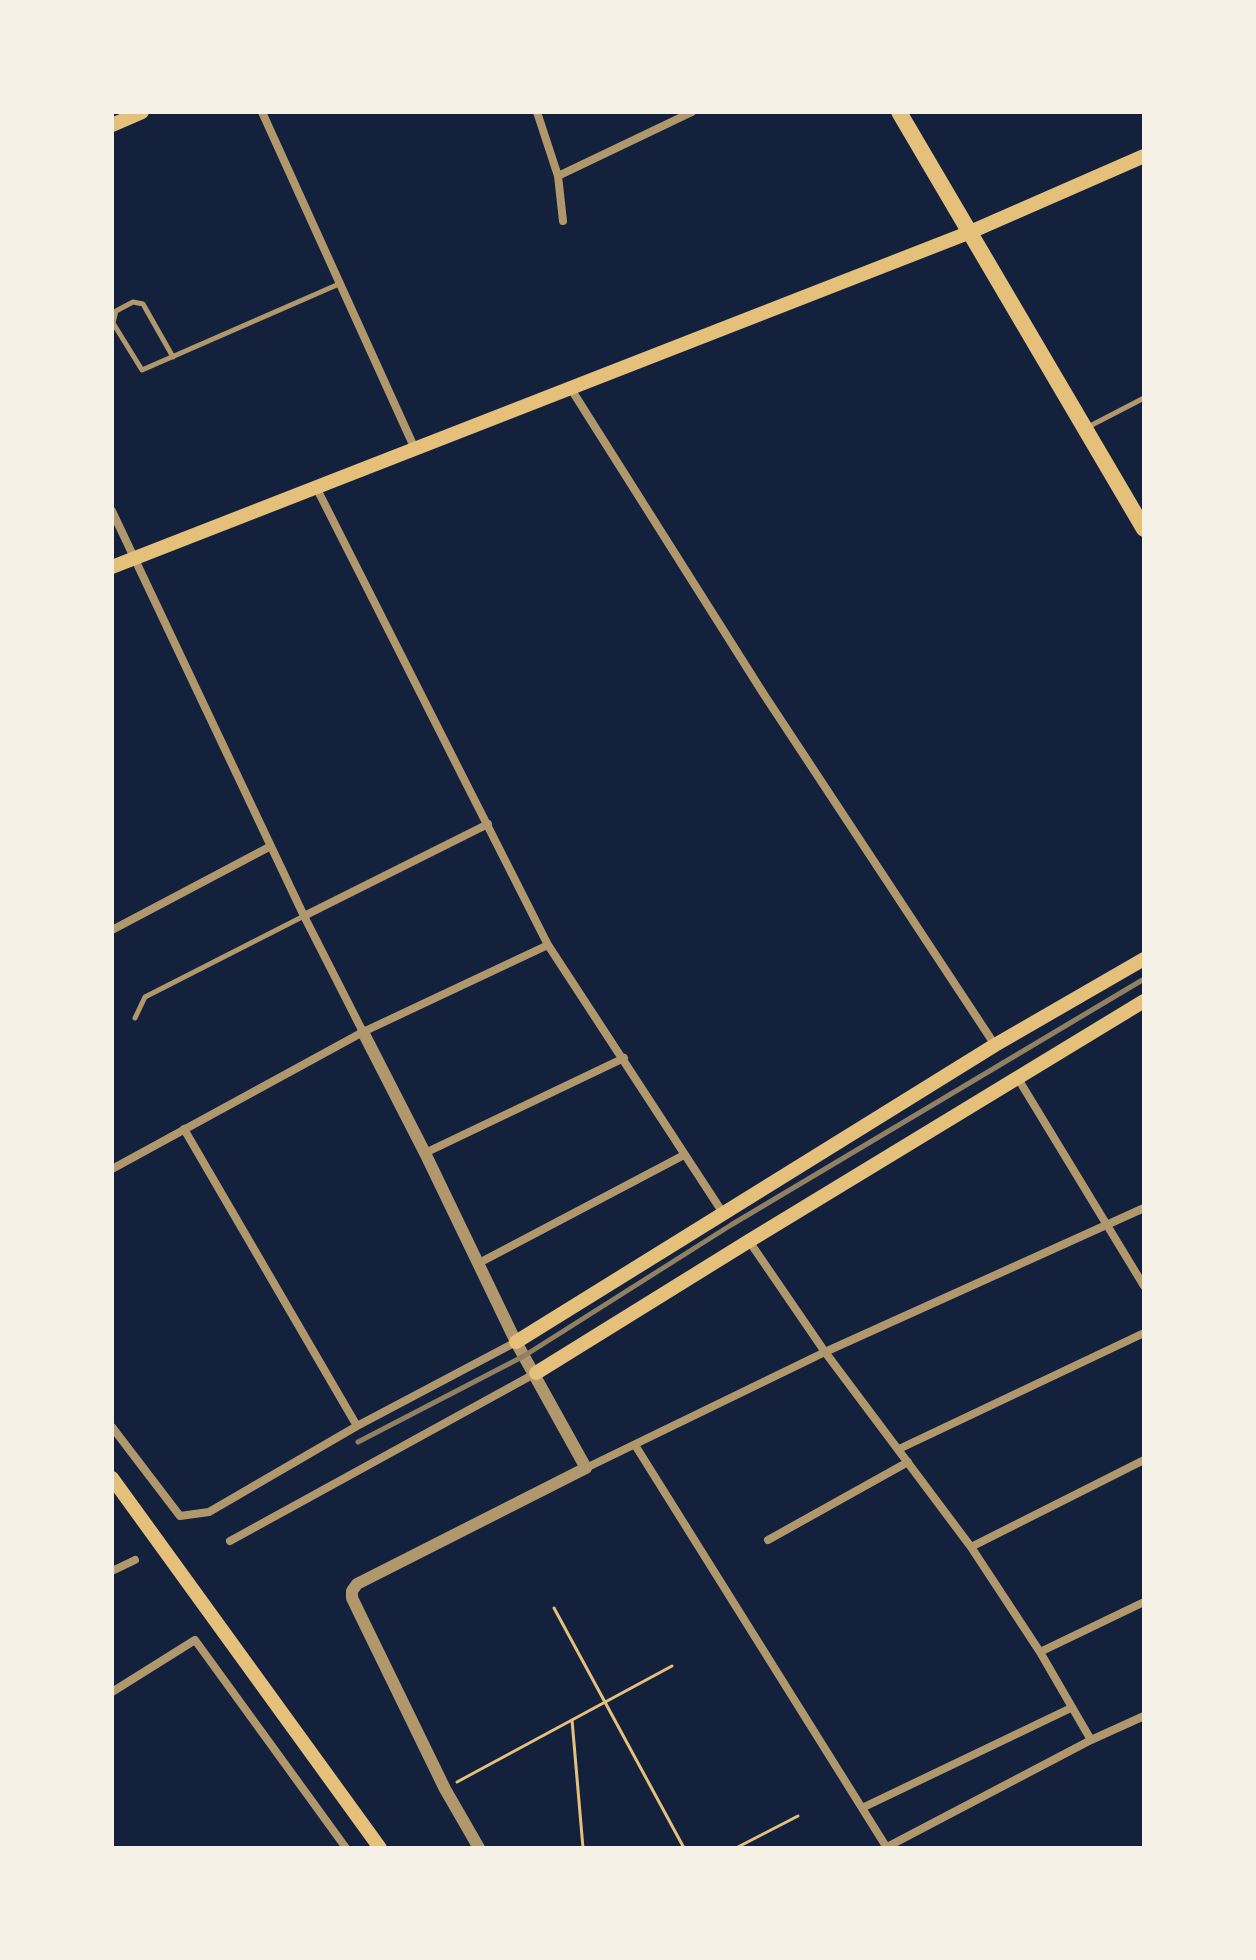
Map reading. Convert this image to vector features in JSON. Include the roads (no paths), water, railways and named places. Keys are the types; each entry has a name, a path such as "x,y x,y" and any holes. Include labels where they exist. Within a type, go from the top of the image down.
{"main road":[{"path":"112,125 142,112"},
{"path":"899,112 1144,529"},
{"path":"112,567 968,233 1144,156"},
{"path":"516,1342 995,1045 1144,959"},
{"path":"536,1373 1144,1001"},
{"path":"112,1478 380,1848"}],"street":[{"path":"262,112 415,449"},
{"path":"537,112 558,176 563,221"},
{"path":"558,176 692,112"},
{"path":"571,389 763,693 995,1045"},
{"path":"316,487 548,945 723,1213"},
{"path":"112,511 304,916 425,1153 516,1342 536,1373 586,1468"},
{"path":"304,916 488,824"},
{"path":"112,930 271,846"},
{"path":"112,1169 363,1032 548,945"},
{"path":"425,1153 624,1058"},
{"path":"1017,1077 1144,1286"},
{"path":"184,1129 357,1426"},
{"path":"479,1263 684,1155"},
{"path":"479,1848 445,1789 352,1598 357,1584 825,1352 1144,1208"},
{"path":"749,1241 825,1352 971,1547 1040,1652 1091,1740"},
{"path":"899,1449 1144,1333"},
{"path":"112,1427 180,1516 209,1512 357,1426 516,1342"},
{"path":"230,1541 536,1373"},
{"path":"635,1445 887,1848 1091,1740 1144,1716"},
{"path":"971,1547 1144,1460"},
{"path":"768,1540 908,1462"},
{"path":"112,1571 135,1560"},
{"path":"1040,1652 1144,1602"},
{"path":"112,1692 195,1640 346,1848"},
{"path":"862,1808 1071,1708"},
{"path":"461,1816 468,1848"}],"lane":[{"path":"173,357 143,304 133,302 116,311 113,323 142,370 173,357 340,284"},
{"path":"1084,429 1144,398"},
{"path":"135,1018 145,997 304,916"}],"railway":[{"path":"358,1442 524,1356 731,1225 1144,979"}]}
